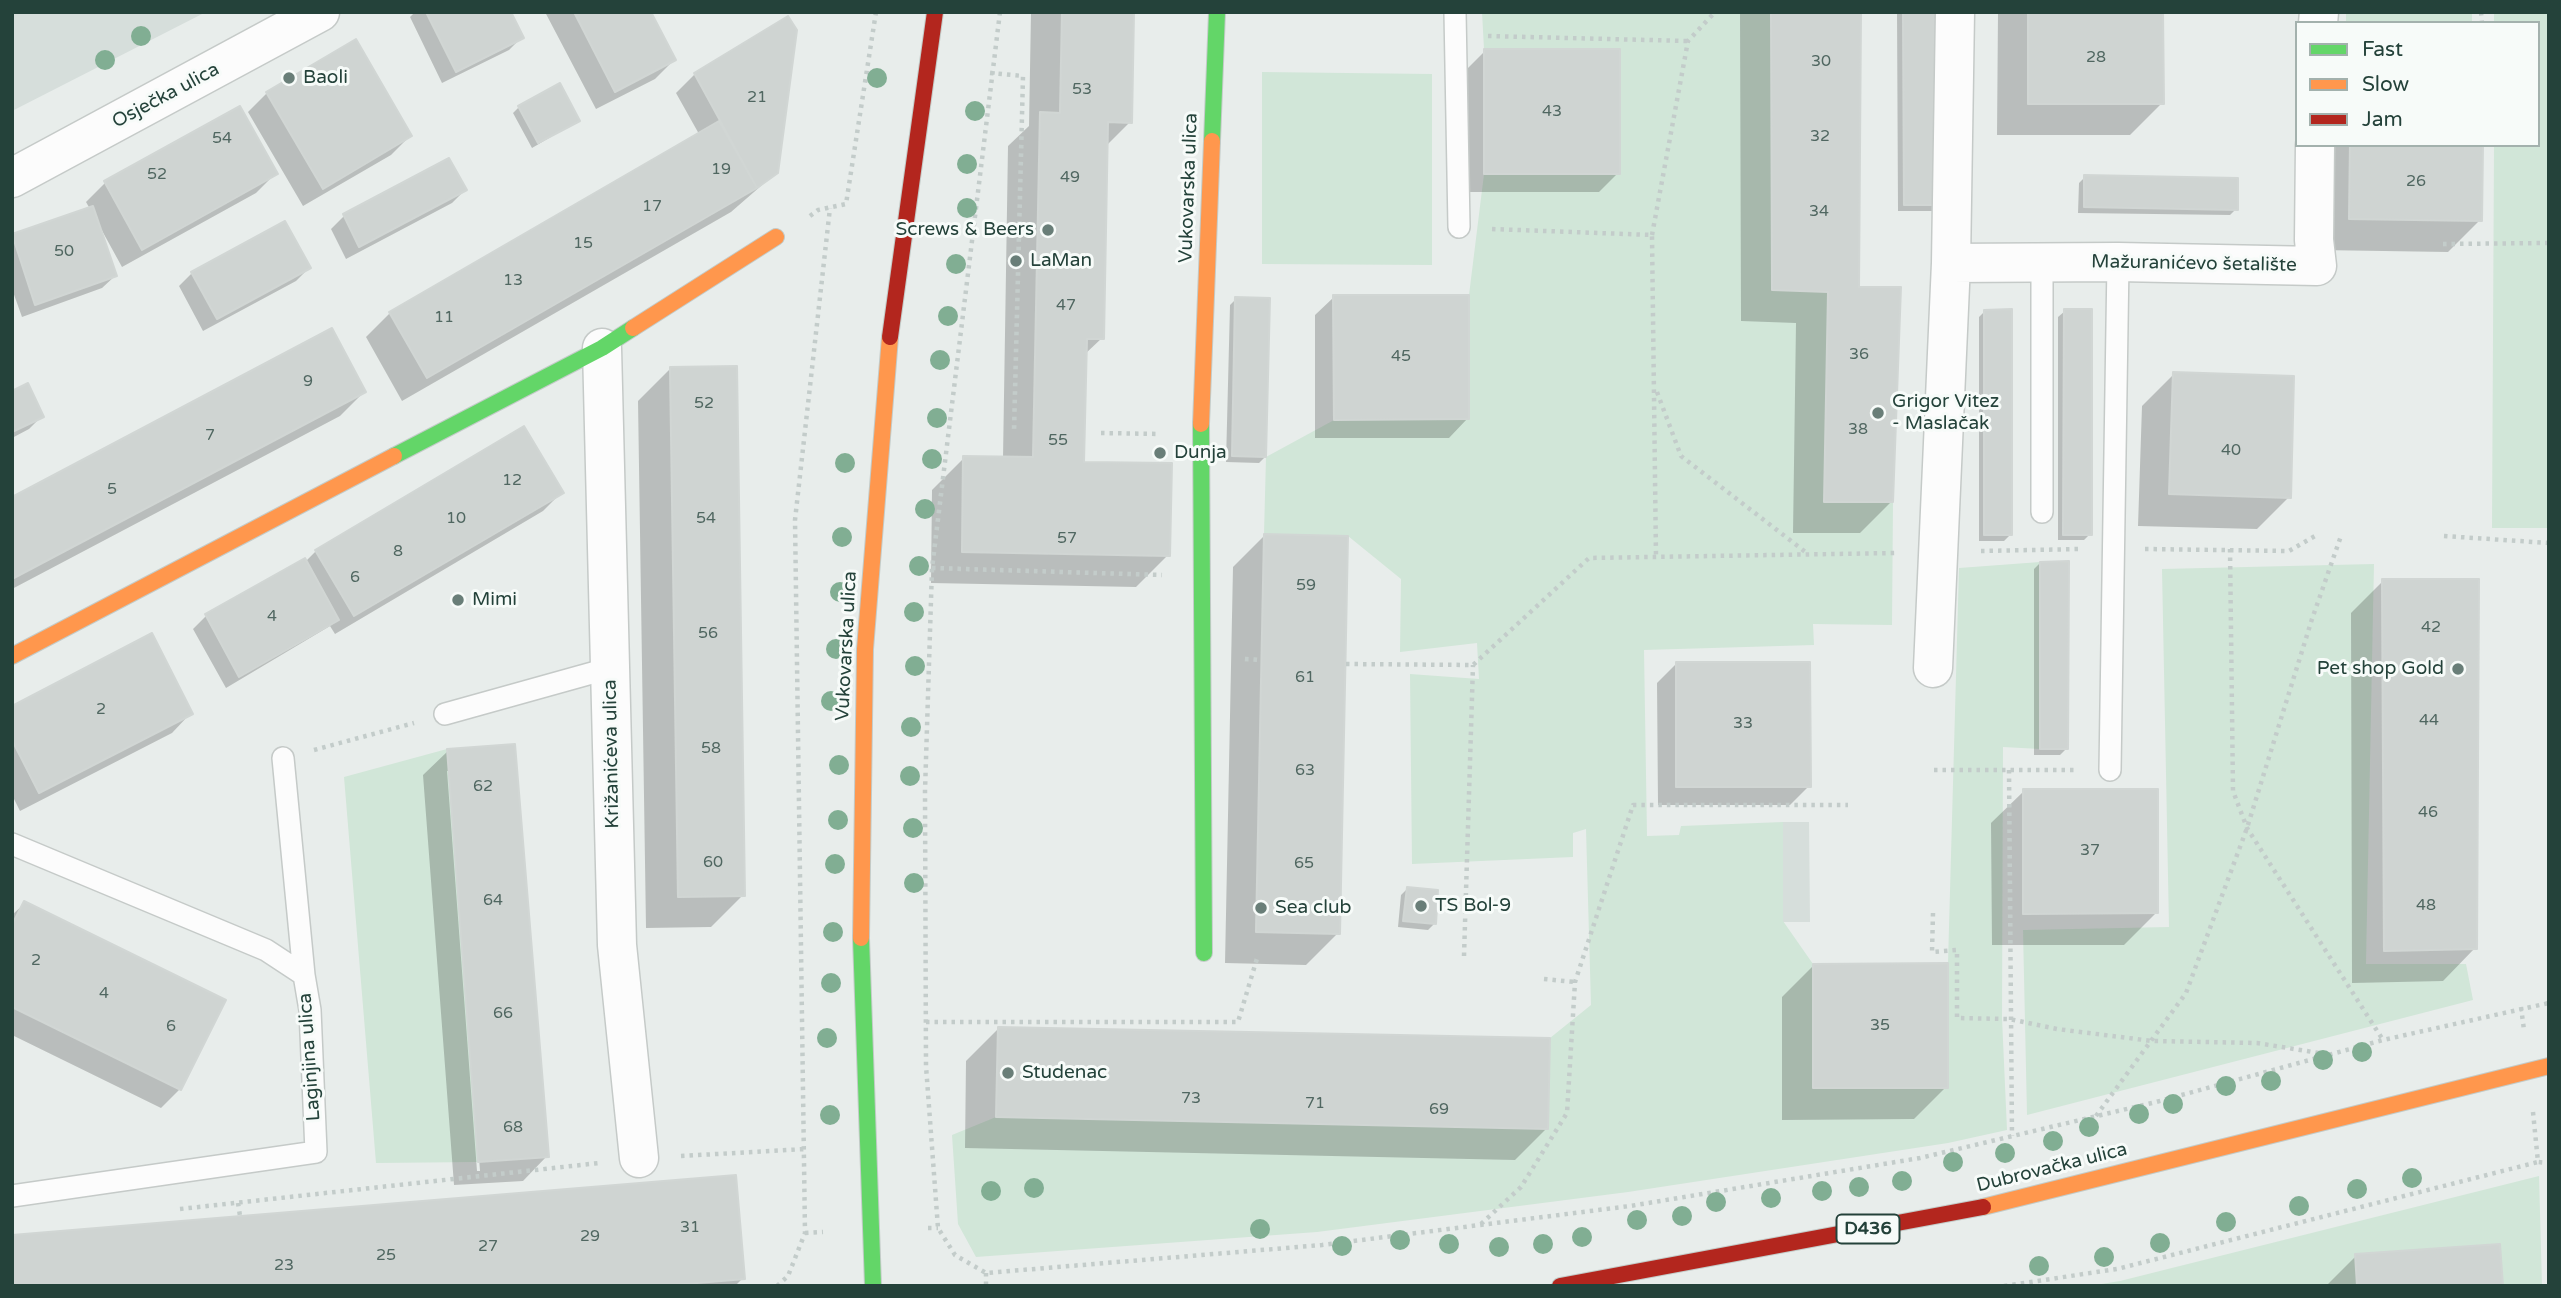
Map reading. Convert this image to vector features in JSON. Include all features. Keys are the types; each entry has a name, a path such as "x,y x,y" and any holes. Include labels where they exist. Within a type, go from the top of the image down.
{"street":[{"name":"Osječka ulica","path":"12,178 320,12"},
{"name":"Vukovarska ulica","path":"873,1286 860,861 866,669 874,508 894,320 935,12"},
{"name":"Vukovarska ulica","path":"1204,953 1201,435 1217,12"},
{"path":"1933,668 1951,263 1955,12"},
{"name":"Mažuranićevo šetalište","path":"1951,263 2118,262 2316,266 2315,147"},
{"path":"12,656 602,348 776,237"},
{"name":"Križanićeva ulica","path":"602,348 617,945 639,1158"},
{"name":"Dubrovačka ulica","path":"1560,1286 1976,1209 2549,1066"}],"lane":[{"path":"1455,12 1459,227"},
{"path":"2110,770 2118,262"},
{"path":"2042,263 2042,512"},
{"path":"445,714 610,668"},
{"path":"283,758 304,975"},
{"name":"Laginjina ulica","path":"12,844 266,950 304,975 310,1010 316,1152 12,1196"}],"path":[{"path":"818,210 846,204 876,12"},
{"path":"1000,12 990,73 932,568 925,791 926,1066 938,1228 955,1255 986,1273 1322,1245 1630,1206 1920,1158 2096,1117 2383,1040 2549,1003"},
{"path":"1657,557 1652,235 1688,41 1715,12"},
{"path":"1456,36 1688,41"},
{"path":"990,73 1023,76 1014,432"},
{"path":"777,1286 788,1276 805,1233 806,1149 795,520 830,208"},
{"path":"1459,227 1652,235"},
{"path":"2443,244 2549,243"},
{"path":"1655,386 1681,456 1809,555"},
{"path":"1101,433 1201,435"},
{"path":"2008,550 2289,551 2315,536"},
{"path":"2096,1117 2186,993 2248,828 2312,619 2342,536"},
{"path":"2444,536 2549,543"},
{"path":"2230,549 2233,791 2248,828 2383,1040"},
{"path":"1346,664 1473,665 1589,558 1883,553"},
{"path":"932,568 1201,575"},
{"path":"1464,956 1473,665"},
{"path":"354,740 445,714"},
{"path":"1934,770 2110,770"},
{"path":"2010,770 2012,1136"},
{"path":"1480,1225 1521,1187 1567,1113 1574,982 1633,806 1848,805"},
{"path":"1933,913 1932,952 1957,950 1957,1018 2010,1019 2057,1030 2152,1041 2257,1043 2329,1055"},
{"path":"926,1022 1238,1022 1258,955"},
{"path":"1544,979 1574,982"},
{"path":"173,1210 639,1158 806,1149"},
{"path":"2004,1286 2117,1269 2538,1162"},
{"path":"239,1202 240,1216"},
{"path":"928,1228 938,1228"},
{"path":"805,1233 823,1232"},
{"path":"986,1273 986,1285"}],"shaded area":[{"path":"12,12 206,12 12,111"},
{"path":"1783,822 1809,822 1810,922 1783,922"}],"green space":[{"path":"1482,12 1771,12 1772,290 1828,292 1824,502 1893,502 1892,625 1813,624 1814,645 1644,650 1647,836 1679,835 1681,826 1783,822 1783,921 1813,964 1813,1088 1948,1088 1948,963 1959,568 2040,562 2040,749 2003,747 2002,1018 2007,1130 1948,1143 1628,1192 1317,1232 976,1257 958,1224 952,1135 996,1117 1548,1128 1550,1038 1591,1005 1586,829 1573,833 1573,857 1412,864 1410,674 1479,679 1477,643 1400,652 1401,579 1348,536 1264,534 1266,457 1334,420 1469,419 1469,295 1484,174 1620,174 1620,49 1484,49"},
{"path":"2346,12 2472,12 2472,21 2346,21"},
{"path":"2494,12 2549,12 2549,528 2492,528 2494,147 2540,147 2540,21 2494,21"},
{"path":"1262,72 1432,74 1432,265 1262,264"},
{"path":"2374,564 2366,964 2466,964 2473,1000 2027,1115 2023,930 2169,927 2162,569"},
{"path":"447,749 478,1162 376,1163 344,777"},
{"path":"2539,1176 2542,1286 2503,1286 2500,1244 2356,1254 2357,1286 2089,1286 2120,1281"}],"building":[{"path":"426,12 511,12 524,38 456,72"},
{"path":"574,12 651,12 676,60 615,92"},
{"path":"1062,12 1134,12 1132,123 1108,122 1104,339 1087,339 1084,462 1172,463 1170,556 962,552 963,456 1033,457 1040,112 1060,113"},
{"path":"1771,12 1861,12 1859,287 1901,287 1893,502 1824,502 1828,292 1772,290"},
{"path":"1903,12 1939,12 1940,205 1904,205"},
{"path":"2028,12 2163,12 2164,104 2028,104"},
{"path":"788,16 797,30 778,173 757,188 694,73"},
{"path":"356,39 412,136 323,189 266,92"},
{"path":"1484,49 1620,49 1620,174 1484,174"},
{"path":"560,83 580,121 538,143 518,106"},
{"path":"240,106 278,174 142,250 104,181"},
{"path":"719,121 757,188 427,378 389,312"},
{"path":"2350,147 2483,147 2482,221 2349,219"},
{"path":"449,158 467,190 359,247 343,214"},
{"path":"2084,175 2238,178 2238,210 2084,207"},
{"path":"93,206 117,276 35,305 12,234"},
{"path":"285,221 311,268 217,319 191,272"},
{"path":"1333,295 1469,295 1469,419 1334,420"},
{"path":"1235,297 1270,298 1266,457 1232,456"},
{"path":"2012,309 2012,535 1984,535 1984,310"},
{"path":"2064,309 2092,309 2092,535 2063,535"},
{"path":"332,328 366,392 12,579 12,497"},
{"path":"737,366 745,896 678,897 670,367"},
{"path":"2173,372 2294,376 2291,498 2169,494"},
{"path":"28,383 44,417 12,432 12,391"},
{"path":"524,426 564,493 354,616 315,550"},
{"path":"1264,534 1348,536 1340,934 1256,932"},
{"path":"305,558 339,620 239,677 205,614"},
{"path":"2069,561 2068,749 2040,749 2040,562"},
{"path":"2382,579 2479,579 2477,949 2384,951"},
{"path":"152,633 193,714 39,793 12,740 12,706"},
{"path":"1676,662 1810,662 1811,787 1676,787"},
{"path":"515,744 549,1157 478,1162 447,749"},
{"path":"2023,789 2158,789 2158,913 2023,914"},
{"name":"TS Bol-9","path":"1407,887 1438,890 1436,924 1403,921"},
{"path":"24,901 226,1000 181,1090 12,1007 12,925"},
{"path":"1948,963 1948,1088 1813,1088 1813,964"},
{"path":"998,1027 1550,1038 1548,1129 996,1117"},
{"path":"736,1175 745,1279 661,1286 12,1286 12,1235"},
{"path":"2500,1244 2503,1286 2357,1286 2355,1254"}],"traffic: fast":[{"path":"1212,141 1217,12"},
{"path":"394,456 602,348 633,328"},
{"path":"1201,424 1204,953"},
{"path":"861,938 873,1286"}],"traffic: slow":[{"path":"1201,424 1212,141"},
{"path":"633,328 776,237"},
{"path":"861,938 865,649 890,337"},
{"path":"12,656 394,456"},
{"path":"1983,1207 2549,1066"}],"traffic: jam":[{"path":"890,337 935,12"},
{"path":"1560,1286 1983,1207"}],"place":[{"name":"Baoli","path":"289,78"},
{"name":"Screws & Beers","path":"1048,230"},
{"name":"LaMan","path":"1016,261"},
{"name":"Grigor Vitez - Maslačak","path":"1878,413"},
{"name":"Dunja","path":"1160,453"},
{"name":"Mimi","path":"458,600"},
{"name":"Pet shop Gold","path":"2458,669"},
{"name":"TS Bol-9","path":"1421,906"},
{"name":"Sea club","path":"1261,908"},
{"name":"Studenac","path":"1008,1073"}]}
